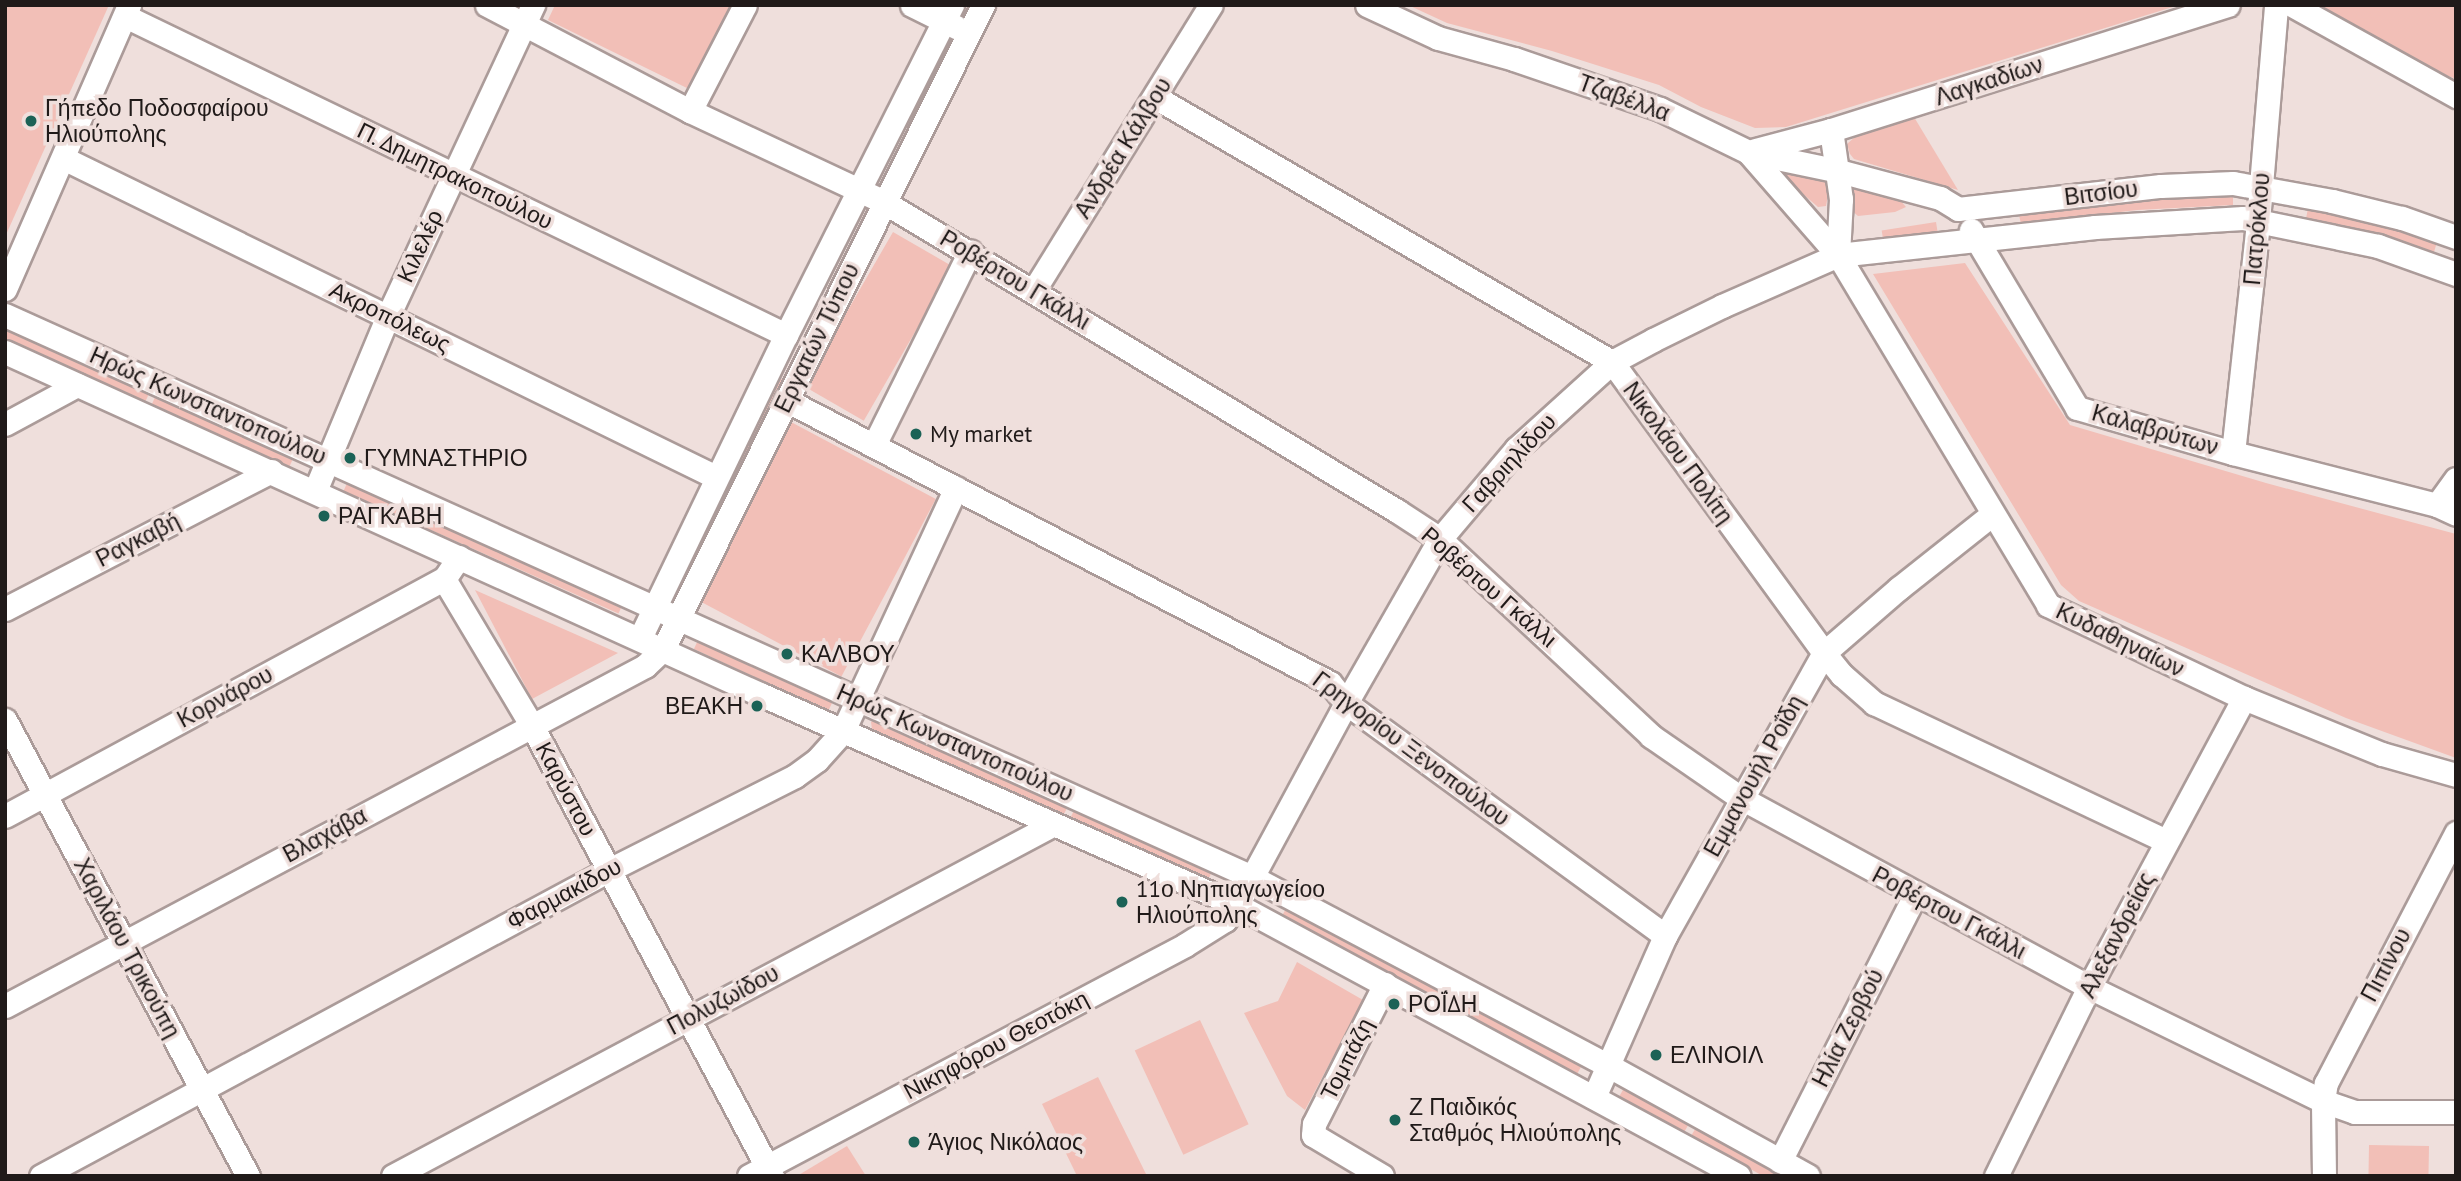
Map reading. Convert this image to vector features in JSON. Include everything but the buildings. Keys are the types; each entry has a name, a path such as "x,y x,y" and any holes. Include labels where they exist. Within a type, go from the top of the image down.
{"street":[{"name":"Ροβέρτου Γκάλλι","path":"487,5 529,15 690,111 884,202 1034,290 1440,539 1651,736 1741,798 2089,987 2323,1101 2355,1112 2456,1112"},
{"path":"690,111 745,5"},
{"path":"912,5 949,13 969,34"},
{"name":"Εργατών Τύπου","path":"645,666 663,649 983,5"},
{"name":"Ανδρέα Κάλβου","path":"1034,290 1211,5"},
{"name":"Τζαβέλλα","path":"1367,5 1438,38 1514,59 1660,109 1748,152 1838,255"},
{"name":"Λαγκαδίων","path":"1748,152 1831,130 2228,5"},
{"name":"Πατρόκλου","path":"2234,453 2258,221 2276,5"},
{"path":"2292,5 2456,96"},
{"path":"5,289 127,11"},
{"name":"Π. Δημητρακοπούλου","path":"127,11 453,176 786,335"},
{"name":"Εργατών Τύπου","path":"640,638 786,335 949,13"},
{"name":"Κιλελέρ","path":"315,491 388,316 529,15"},
{"name":"Νικολάου Πολίτη","path":"1155,97 1612,362 1824,653 1842,675 1874,703 2166,841"},
{"path":"1831,130 1839,171 1841,200 1838,255"},
{"path":"1748,152 1839,171 1940,198 1958,209"},
{"name":"Ακροπόλεως","path":"63,158 716,477"},
{"name":"Βιτσίου","path":"1958,209 2161,186 2233,183 2402,218 2456,237"},
{"name":"Καλαβρύτων","path":"1958,209 2077,408 2447,509"},
{"name":"Βιτσίου","path":"1838,255 2214,218 2258,221 2378,246 2456,274"},
{"path":"874,445 970,252"},
{"name":"Γαβριηλίδου","path":"1237,905 1250,876 1440,539 1516,449 1612,362 1722,306 1838,255"},
{"name":"Κυδαθηναίων","path":"1838,255 1991,515 2048,605 2244,698 2382,754 2456,775"},
{"name":"Ηρώς Κωνσταντοπούλου","path":"5,315 1250,876 1609,1066 1808,1176"},
{"name":"Ηρώς Κωνσταντοπούλου","path":"5,352 1052,825 1237,905 1739,1176"},
{"path":"5,424 77,385"},
{"name":"Γρηγορίου Ξενοπούλου","path":"786,400 1330,682 1346,703 1665,936"},
{"name":"Ραγκαβή","path":"5,609 271,471"},
{"path":"2447,509 2456,479"},
{"name":"Φαρμακίδου","path":"41,1176 609,870 795,776 817,760 843,731 957,488"},
{"name":"Εμμανουήλ Ροΐδη","path":"1594,1097 1665,936 1824,653 1899,588 1991,515"},
{"path":"444,579 459,557"},
{"name":"Καρύστου","path":"444,579 532,726 688,1018 763,1173"},
{"name":"Κορνάρου","path":"5,816 444,579"},
{"name":"Βλαχάβα","path":"5,1006 645,666"},
{"name":"Αλεξανδρείας","path":"1996,1176 2089,987 2244,698"},
{"name":"Χαριλάου Τρικούπη","path":"5,720 248,1176"},
{"name":"Πολυζωίδου","path":"393,1176 1052,825"},
{"name":"Πιπίνου","path":"2324,1176 2323,1101 2326,1083 2456,833"},
{"name":"Ηλία Ζερβού","path":"1780,1161 1916,895"},
{"name":"Νικηφόρου Θεοτόκη","path":"763,1173 1185,945 1225,920 1237,905"},
{"name":"Τομπάζη","path":"1382,1176 1313,1135 1314,1124 1385,984"}],"shaded area":[{"name":"Γήπεδο Ποδοσφαίρου Ηλιούπολης","path":"5,5 109,5 5,237"},
{"path":"555,5 733,5 691,90 548,20"},
{"path":"1408,5 2179,5 1786,127 1755,128 1701,107 1659,85 1552,51 1447,23"},
{"path":"2316,5 2456,5 2456,79 2446,75"},
{"path":"1914,117 1958,190 1854,159 1850,154 1847,144 1856,136"},
{"path":"1790,171 1828,181 1830,184 1826,206 1818,207 1788,181 1785,173"},
{"path":"1857,187 1900,200 1906,207 1895,212 1858,216 1851,210 1850,193"},
{"path":"2233,194 2233,205 2137,210 2021,224 2019,215 2168,195"},
{"path":"2308,208 2397,228 2437,242 2434,252 2375,234 2306,219"},
{"path":"1936,222 1938,235 1884,243 1882,231"},
{"path":"893,232 953,266 864,421 804,386"},
{"path":"1965,263 2070,425 2266,483 2456,534 2456,758 2346,718 2079,601 2061,585 1873,274"},
{"path":"5,326 150,391 145,403 5,340"},
{"path":"781,379 785,381 681,584 677,582"},
{"path":"156,395 294,456 289,466 152,405"},
{"path":"791,422 936,499 841,676 697,599"},
{"path":"348,481 623,603 619,613 344,491"},
{"path":"475,590 618,653 532,699"},
{"path":"699,638 833,701 828,711 694,649"},
{"path":"876,718 1068,806 1063,816 872,729 871,722"},
{"path":"1075,808 1212,872 1207,883 1070,819"},
{"path":"1288,905 1451,995 1445,1006 1282,915"},
{"path":"1297,962 1363,1000 1305,1110 1287,1096 1244,1013 1278,1001"},
{"path":"1458,998 1581,1066 1576,1076 1453,1008"},
{"path":"1200,1020 1249,1124 1183,1155 1135,1050"},
{"path":"1098,1077 1146,1174 1143,1176 1077,1176 1042,1104"},
{"path":"1624,1088 1689,1124 1683,1133 1619,1098"},
{"path":"1697,1126 1787,1176 1763,1176 1691,1136"},
{"path":"2369,1145 2429,1146 2428,1176 2368,1176"},
{"path":"847,1146 866,1176 797,1176"}],"place":[{"name":"Γήπεδο Ποδοσφαίρου Ηλιούπολης","path":"31,121"},
{"name":"My market","path":"916,434"},
{"name":"ΓΥΜΝΑΣΤΗΡΙΟ","path":"350,458"},
{"name":"ΡΑΓΚΑΒΗ","path":"324,516"},
{"name":"ΚΑΛΒΟΥ","path":"787,654"},
{"name":"ΒΕΑΚΗ","path":"757,706"},
{"name":"11ο Νηπιαγωγείοο Ηλιούπολης","path":"1122,902"},
{"name":"ΡΟΪ́ΔΗ","path":"1394,1004"},
{"name":"ΕΛΙΝΟΙΛ","path":"1656,1055"},
{"name":"Ζ Παιδικός Σταθμός Ηλιούπολης","path":"1395,1120"},
{"name":"Άγιος Νικόλαος","path":"914,1142"}]}
